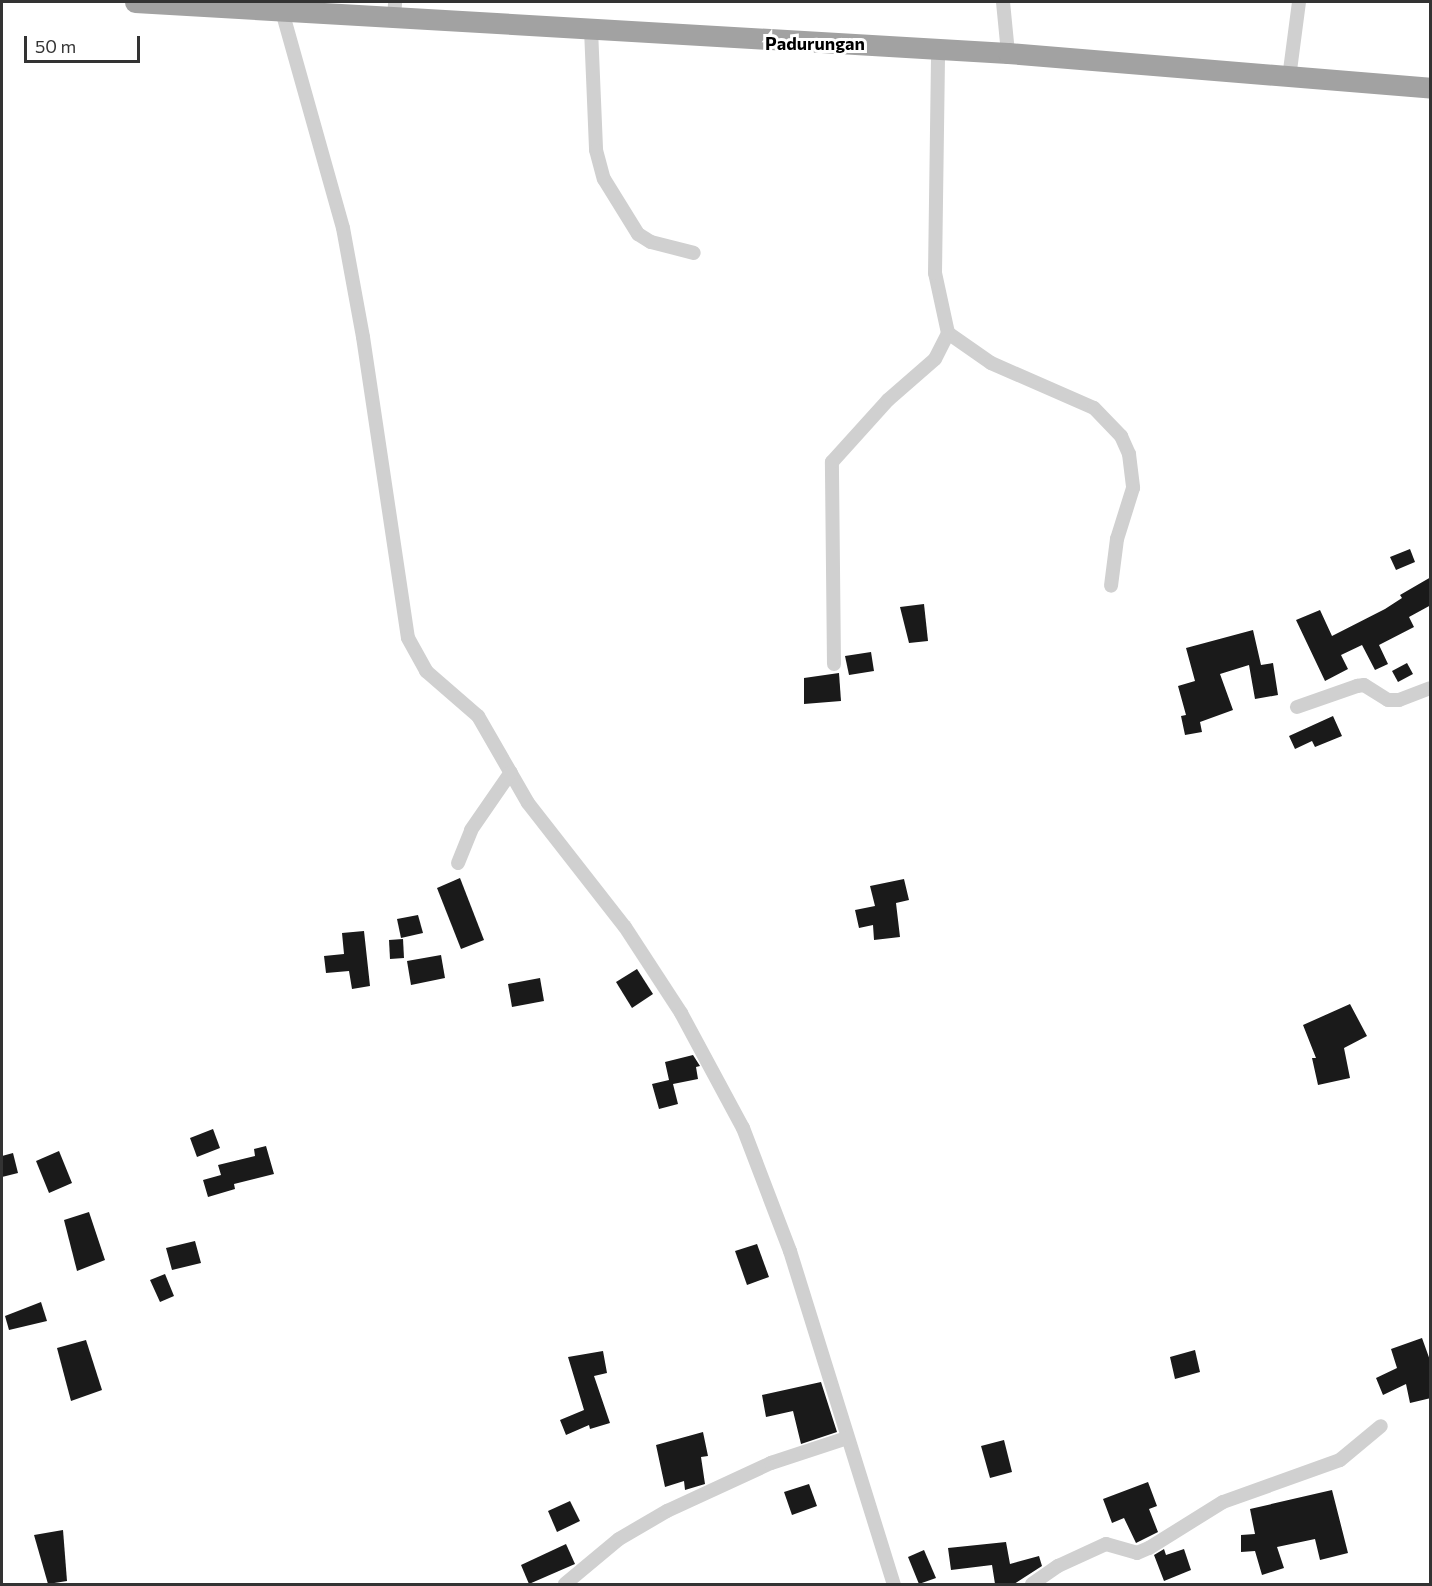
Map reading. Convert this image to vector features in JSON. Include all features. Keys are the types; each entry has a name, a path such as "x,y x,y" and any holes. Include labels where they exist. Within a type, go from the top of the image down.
{"highway":[{"path":"135,2 282,11 395,10 591,29 938,52 1008,53 1288,78 1431,88"}],"street":[{"path":"1003,2 1008,53"},
{"path":"1288,78 1299,2"},
{"path":"282,11 343,228 363,337 408,638 426,671 478,716 528,803 624,927 681,1012 743,1128 790,1251 894,1584"},
{"path":"591,29 596,150 604,179 638,234 651,242 694,253"},
{"path":"834,664 832,462 888,400 935,359 948,333 935,273 938,52"},
{"path":"948,333 991,363 1094,408 1121,436 1129,454 1133,488 1117,539 1111,586"},
{"path":"1297,707 1364,685 1388,700 1399,700 1431,688"},
{"path":"458,863 471,830 511,772"},
{"path":"1032,1584 1059,1566 1106,1544 1137,1553 1149,1548 1223,1502 1340,1460 1381,1426"},
{"path":"565,1584 619,1539 666,1511 771,1463 847,1438"}],"building":[{"path":"1410,549 1415,562 1396,570 1390,557"},
{"path":"1431,577 1431,605 1409,617 1414,627 1379,645 1388,664 1375,670 1362,645 1341,655 1348,669 1325,681 1296,620 1320,610 1332,636 1385,609 1402,598 1400,595"},
{"path":"924,604 928,641 909,643 900,607"},
{"path":"1253,630 1261,665 1273,663 1278,695 1255,699 1249,665 1220,674 1233,710 1200,722 1202,732 1185,735 1181,716 1186,715 1178,686 1195,681 1186,648"},
{"path":"871,652 874,671 849,675 845,656"},
{"path":"1407,663 1413,674 1398,682 1392,671"},
{"path":"839,673 841,701 804,704 804,678"},
{"path":"1333,716 1342,736 1315,747 1312,741 1295,749 1289,736"},
{"path":"460,878 484,940 461,949 437,888"},
{"path":"904,879 909,900 896,903 900,937 874,940 873,925 859,928 855,910 875,906 870,886"},
{"path":"418,915 423,933 401,938 397,919"},
{"path":"364,931 370,986 352,989 349,971 326,973 324,956 344,954 342,933"},
{"path":"403,939 404,958 390,959 389,940"},
{"path":"441,955 445,978 411,985 407,961"},
{"path":"637,969 653,994 632,1008 616,982"},
{"path":"540,978 544,1001 512,1007 508,984"},
{"path":"1350,1004 1367,1036 1344,1048 1350,1078 1318,1085 1312,1058 1316,1058 1303,1025"},
{"path":"693,1055 700,1066 696,1067 698,1079 673,1084 678,1104 659,1109 652,1084 669,1080 665,1062"},
{"path":"213,1129 220,1148 197,1157 190,1138"},
{"path":"266,1146 274,1174 234,1184 235,1189 208,1197 203,1180 221,1175 218,1165 255,1156 254,1149"},
{"path":"59,1151 72,1183 49,1193 36,1161"},
{"path":"13,1153 18,1173 2,1177 2,1156"},
{"path":"89,1212 105,1260 77,1271 64,1220"},
{"path":"195,1241 201,1263 172,1270 166,1248"},
{"path":"757,1244 769,1277 747,1285 735,1251"},
{"path":"165,1274 174,1296 160,1302 150,1280"},
{"path":"41,1302 47,1321 9,1330 5,1316"},
{"path":"1422,1338 1431,1363 1431,1398 1410,1403 1406,1384 1383,1395 1376,1378 1397,1368 1391,1349"},
{"path":"86,1340 102,1390 71,1401 57,1348"},
{"path":"1195,1350 1200,1372 1175,1379 1170,1357"},
{"path":"603,1351 607,1373 594,1376 610,1423 590,1429 589,1425 566,1435 560,1420 584,1410 568,1357"},
{"path":"821,1382 837,1432 801,1444 793,1411 766,1417 762,1395"},
{"path":"703,1432 708,1456 701,1457 705,1484 685,1490 684,1481 665,1487 656,1445"},
{"path":"1004,1440 1012,1472 990,1478 981,1446"},
{"path":"1148,1482 1157,1506 1149,1509 1158,1532 1136,1543 1124,1518 1112,1523 1103,1499"},
{"path":"809,1484 817,1506 792,1515 784,1492"},
{"path":"1332,1490 1348,1553 1320,1560 1315,1539 1277,1547 1284,1568 1262,1575 1255,1551 1241,1552 1241,1535 1255,1534 1250,1509"},
{"path":"570,1501 580,1521 557,1532 548,1511"},
{"path":"63,1530 67,1581 48,1584 34,1535"},
{"path":"1006,1542 1010,1564 1039,1556 1042,1566 1014,1584 995,1584 992,1565 951,1570 948,1548"},
{"path":"566,1544 575,1564 529,1584 521,1565"},
{"path":"1164,1549 1166,1555 1184,1549 1191,1570 1164,1581 1154,1555"},
{"path":"924,1550 936,1578 919,1584 908,1557"}],"district":[{"name":"Padurungan","path":"815,43"}]}
